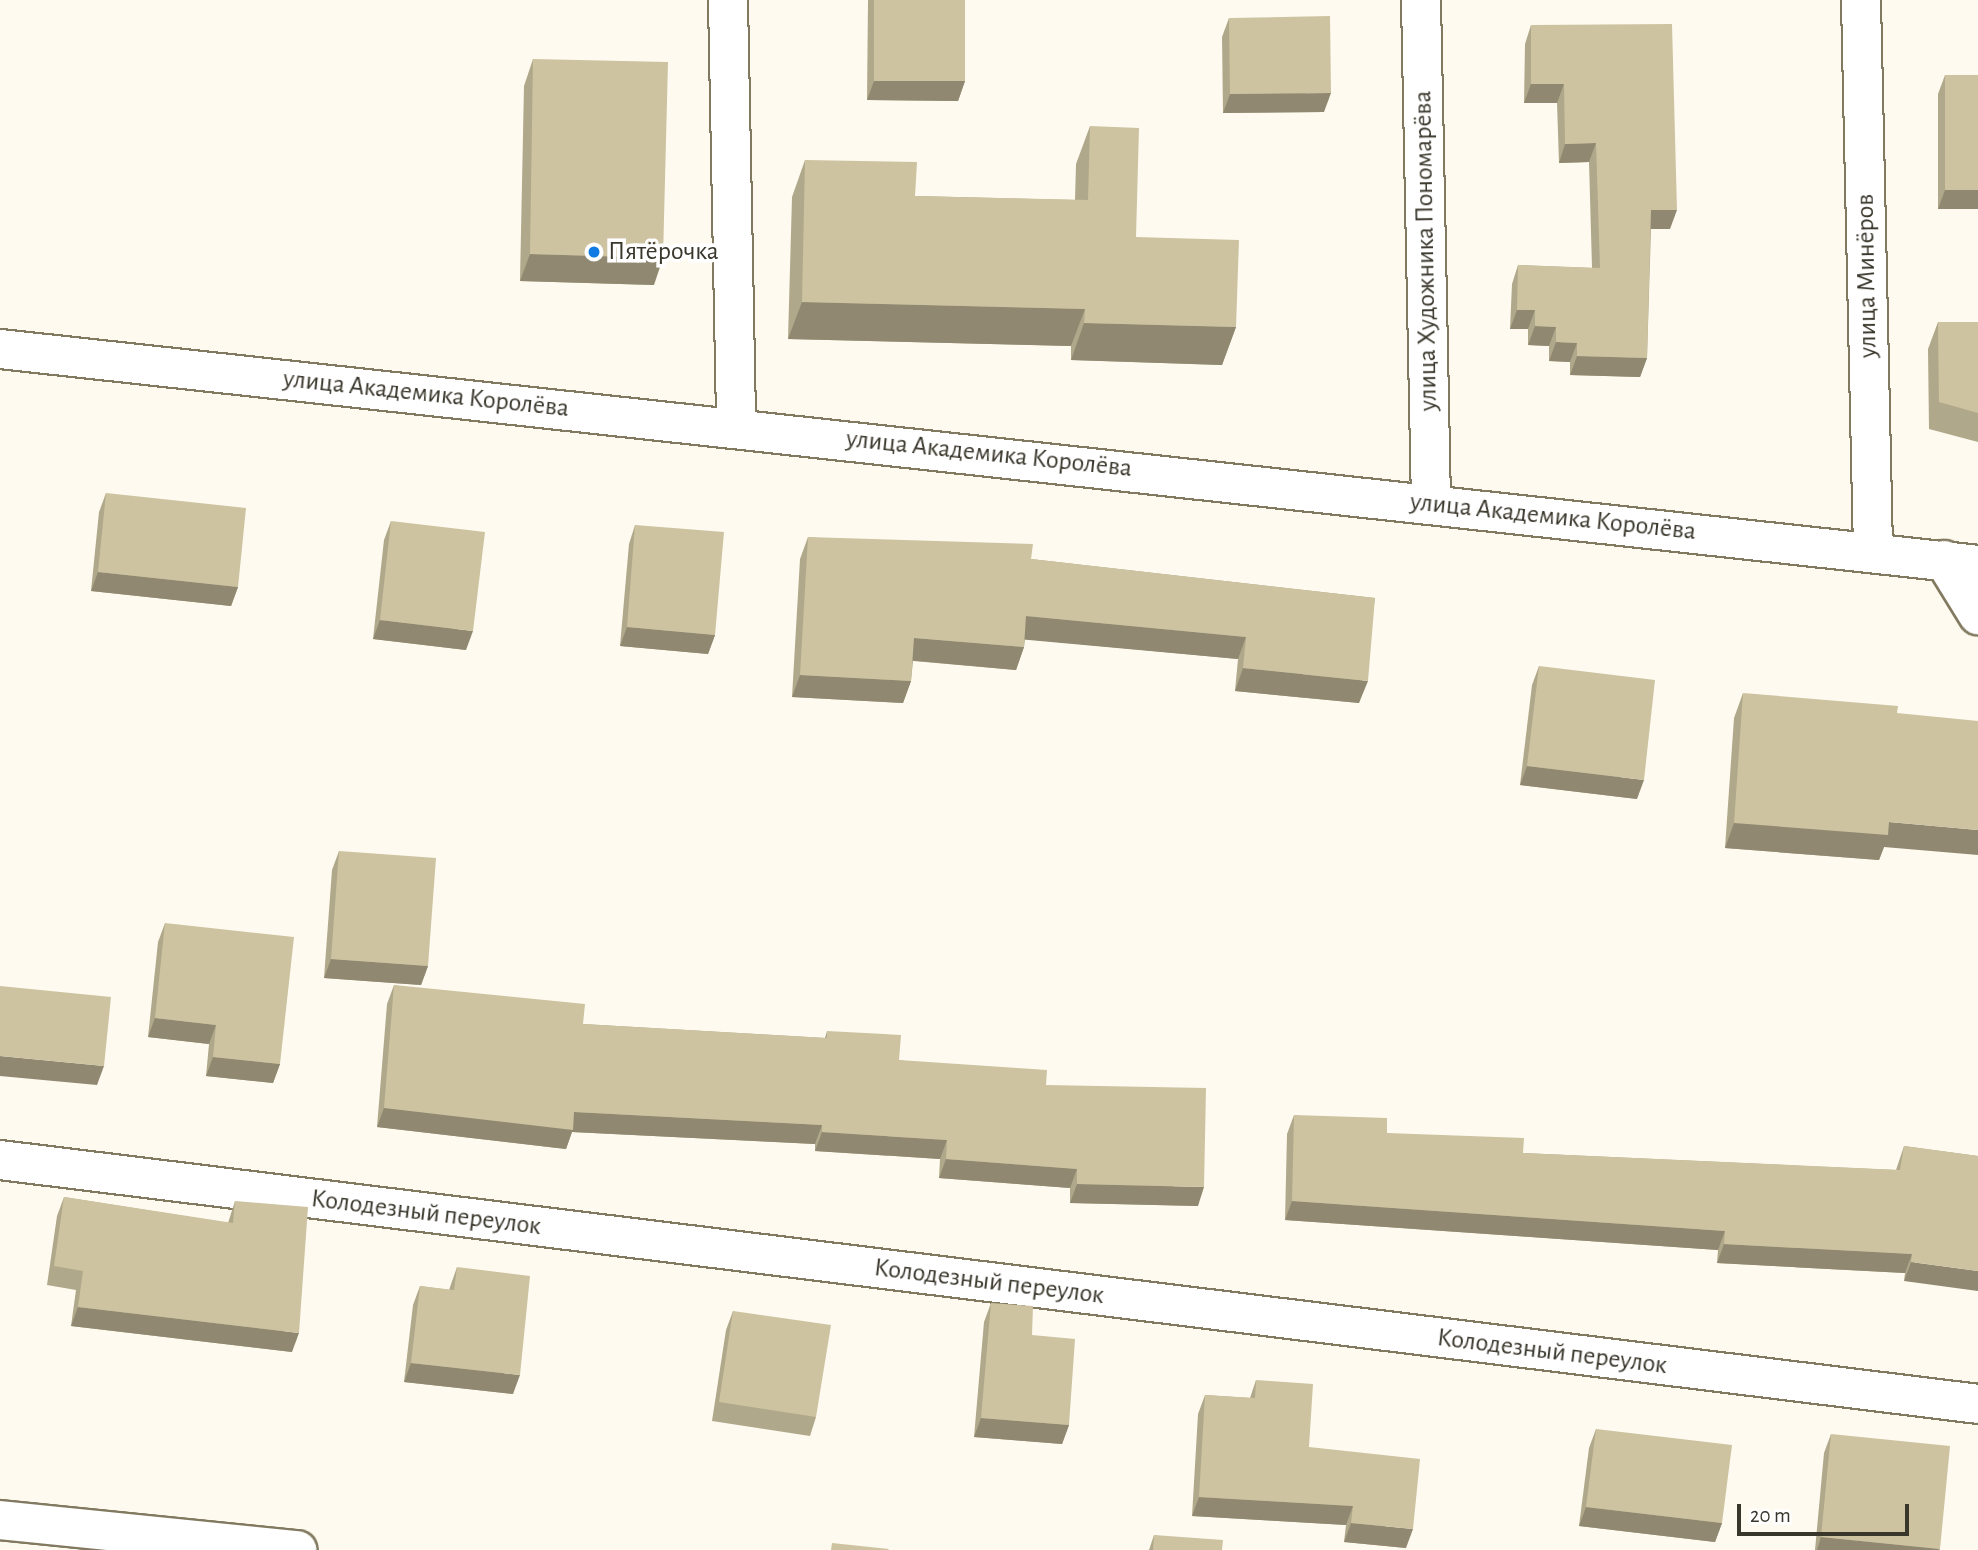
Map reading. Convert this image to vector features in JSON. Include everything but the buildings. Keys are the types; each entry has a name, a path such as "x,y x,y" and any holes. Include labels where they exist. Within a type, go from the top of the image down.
{"street":[{"path":"729,0 736,426"},
{"name":"улица Художника Пономарёва","path":"1421,0 1431,503"},
{"name":"улица Минёров","path":"1861,0 1873,552"},
{"name":"улица Академика Королёва","path":"0,349 736,426 1961,562"},
{"path":"1961,562 1978,615"},
{"name":"Колодезный переулок","path":"0,1160 1978,1404"},
{"path":"0,1520 297,1550"}],"place":[{"name":"Пятёрочка","path":"594,252"}]}
